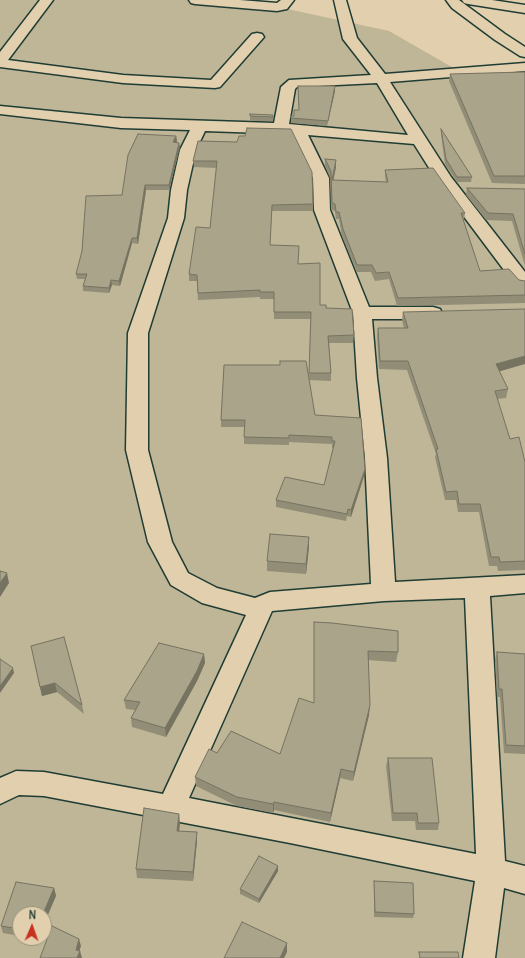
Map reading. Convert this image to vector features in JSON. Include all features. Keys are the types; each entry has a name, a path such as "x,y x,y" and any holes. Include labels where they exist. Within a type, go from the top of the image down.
{"street":[{"path":"47,0 2,57 123,79 215,84 257,36"},
{"path":"195,0 277,7 282,6 288,0"},
{"path":"340,0 350,39 380,79 444,179 459,188 514,270 525,282"},
{"path":"452,0 500,37 525,53"},
{"path":"468,0 525,9"},
{"path":"384,592 376,458 362,313 322,210 320,174 290,129 288,88 294,83 380,79 525,67"},
{"path":"0,110 121,123 290,129 418,140"},
{"path":"200,126 188,150 179,190 176,218 138,333 137,450 160,542 179,579 211,596 260,609"},
{"path":"362,313 450,313"},
{"path":"171,807 260,609 270,601 384,592 477,588 525,584"},
{"path":"477,588 491,871 480,958"},
{"path":"0,792 16,783 44,784 171,807 491,871 525,880"}],"shaded area":[{"path":"0,0 246,0 389,31 450,66 511,94 525,103 525,958 0,958"}],"building":[{"path":"525,72 525,176 494,176 450,74"},
{"path":"298,86 335,86 328,121 291,118 291,116 294,116 294,110 299,110"},
{"path":"250,114 273,115 273,117 250,116"},
{"path":"247,128 291,129 312,172 313,204 272,205 270,245 299,246 298,264 320,263 320,305 326,305 326,308 352,309 354,335 328,336 331,373 309,373 311,312 274,312 274,292 260,292 260,290 198,293 197,275 189,274 196,227 210,228 217,161 193,161 198,141 237,142 239,136 245,136"},
{"path":"441,129 472,177 457,177 446,159"},
{"path":"138,134 176,136 173,142 179,143 169,185 145,185 137,238 132,238 119,281 111,280 109,288 83,286 87,274 76,274 82,251 86,196 122,195 128,155"},
{"path":"325,159 336,160 332,180 388,182 385,170 433,168 465,213 461,213 480,271 509,269 519,280 525,281 525,295 398,298 389,272 376,273 372,265 357,265 343,229 339,212 336,212 335,204 332,203 331,171"},
{"path":"467,188 525,189 525,254 513,214 488,213"},
{"path":"525,309 525,356 496,364 508,389 495,391 510,439 519,437 525,462 525,561 500,562 499,557 491,557 480,504 459,504 457,491 446,492 436,449 438,449 408,361 380,361 378,328 408,328 403,312"},
{"path":"280,361 306,361 315,415 361,418 365,469 351,510 348,509 347,514 276,500 285,477 324,485 335,441 332,441 332,437 289,435 289,438 244,437 245,420 221,420 224,365 280,365"},
{"path":"270,534 309,537 306,564 267,561"},
{"path":"0,571 7,573 0,583"},
{"path":"314,622 398,631 398,652 368,651 370,705 354,772 341,769 331,813 274,802 273,804 237,797 195,777 209,749 217,753 231,731 280,754 299,698 314,703"},
{"path":"64,637 82,705 55,683 40,687 31,646"},
{"path":"159,643 204,654 197,671 165,728 131,718 140,702 124,700"},
{"path":"497,652 525,654 525,746 506,745 502,689 499,689"},
{"path":"0,659 13,668 0,686"},
{"path":"388,758 432,758 439,823 418,823 417,813 393,813"},
{"path":"144,808 179,814 177,831 197,832 193,872 136,869"},
{"path":"259,856 278,866 259,899 240,889"},
{"path":"374,881 413,883 414,914 375,912"},
{"path":"16,882 54,888 46,906 12,906 12,928 1,926"},
{"path":"242,922 287,943 280,958 224,958"},
{"path":"52,926 79,939 76,950 80,951 77,958 40,958 44,946 52,946"},
{"path":"419,952 458,952 459,958 420,958"}]}
